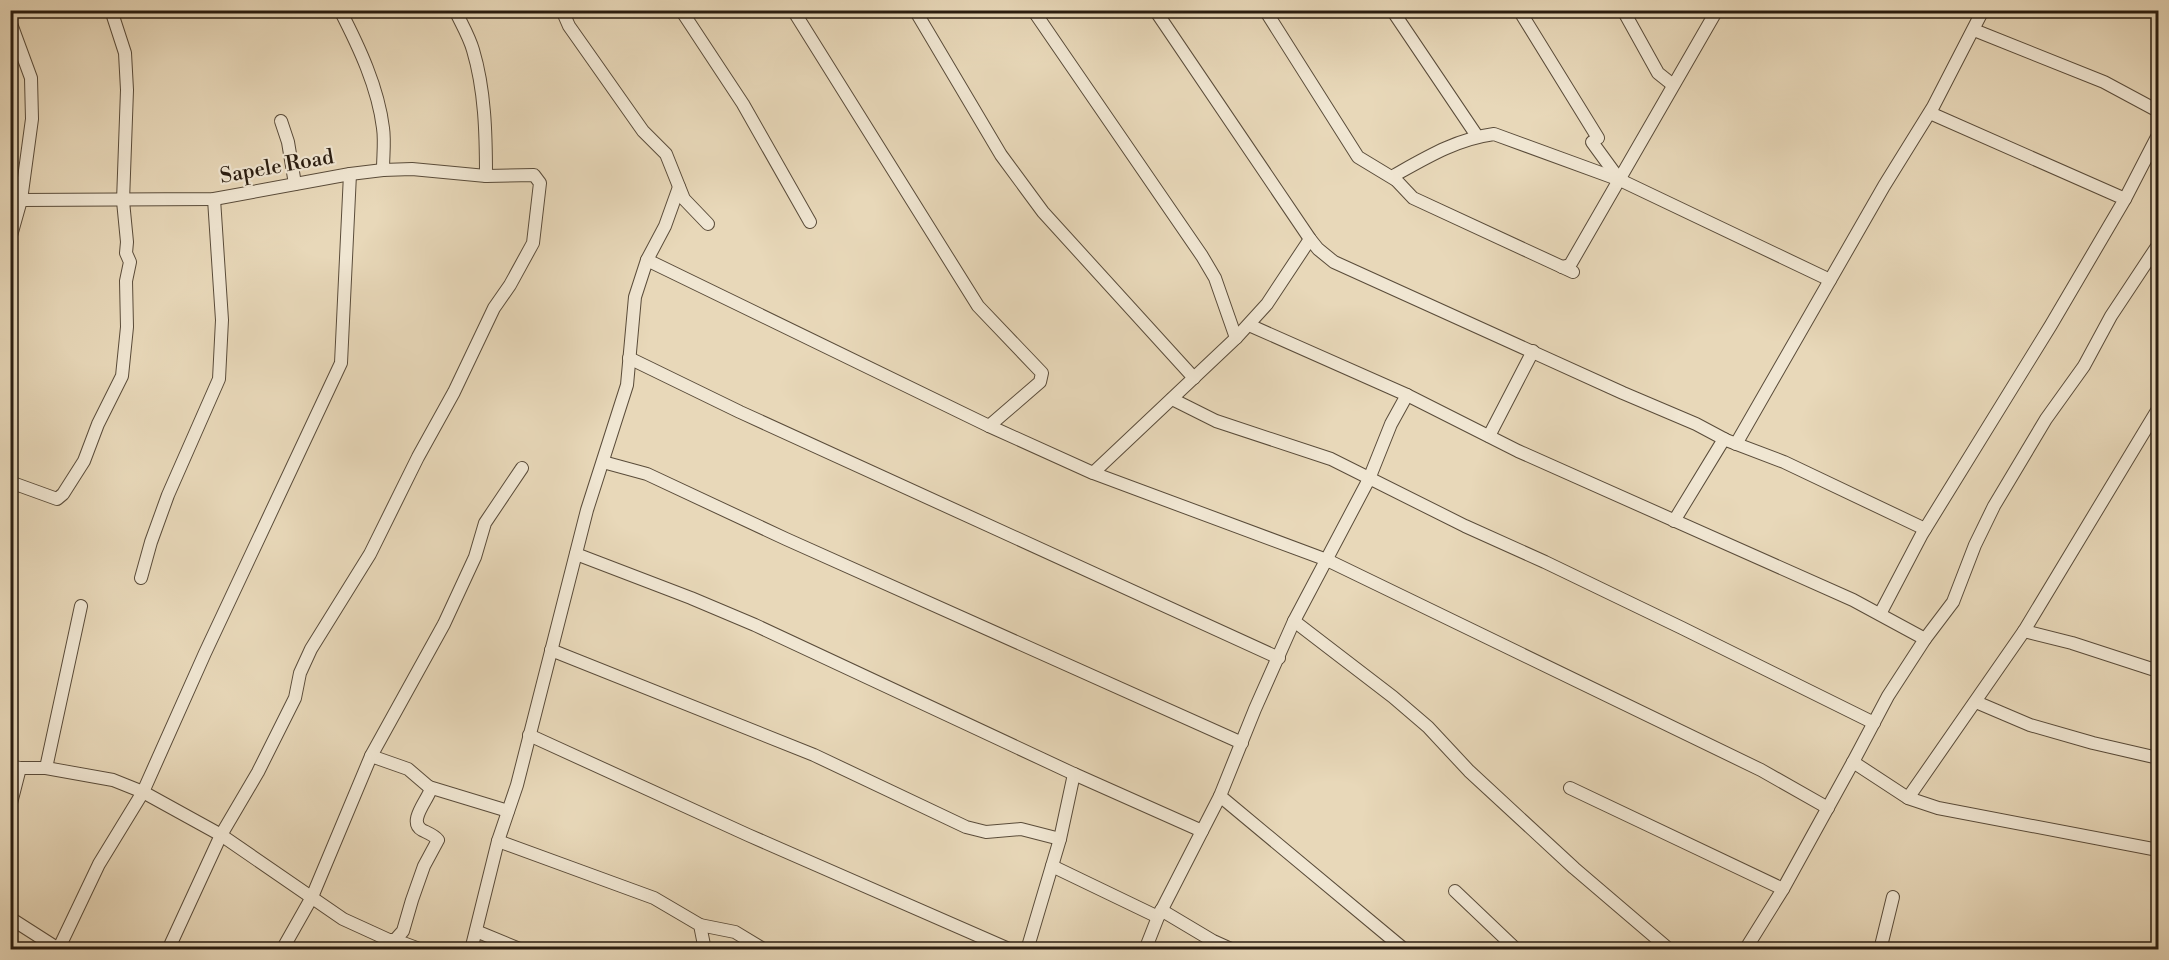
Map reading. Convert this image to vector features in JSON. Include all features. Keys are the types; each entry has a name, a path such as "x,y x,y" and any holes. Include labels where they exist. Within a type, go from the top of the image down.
{"street":[{"path":"10,482 57,499 63,494 84,461 98,424 122,376 127,327 126,281 130,262 126,253 128,242 123,201 127,90 125,53 111,10"},
{"path":"340,10 361,53 377,100 384,129 383,170"},
{"path":"455,10 472,48 482,92 486,177"},
{"path":"562,10 569,26 643,131 666,153 684,199 708,224"},
{"path":"681,10 744,104 810,222"},
{"path":"793,10 978,306 1042,373 1040,382 988,426"},
{"path":"915,10 1001,155 1043,212 1194,378"},
{"path":"1033,10 1202,256 1215,278 1236,338"},
{"path":"1155,10 1310,238 1318,249 1334,262 1696,424 1731,442"},
{"path":"1265,10 1358,157 1396,180 1413,198 1568,270 1717,10"},
{"path":"1392,10 1478,136"},
{"path":"1519,10 1620,180"},
{"path":"1623,10 1658,73 1673,85"},
{"path":"1731,442 1830,280 1878,195 1930,113 1983,10"},
{"path":"10,21 31,78 32,119 21,200 10,239"},
{"path":"1974,30 2104,82 2158,111"},
{"path":"1930,113 2125,200"},
{"path":"281,121 288,142 295,184"},
{"path":"1396,180 1395,175 1441,149 1478,136 1494,134 1620,180 1830,280"},
{"path":"1880,614 1925,529 2125,200 2158,135"},
{"name":"Sapele Road","path":"21,200 214,199 350,174 412,169 486,177 534,175 540,183 533,243 510,285 494,308 459,382 418,457 370,554 311,648 300,673 295,698 258,772 221,835"},
{"path":"10,918 59,949 99,864 143,792 205,653 341,363 350,174"},
{"path":"471,950 587,510 627,385 635,297 647,260 665,226 679,187"},
{"path":"141,578 168,495 219,380 222,320 214,199"},
{"path":"1093,473 1249,325 1267,304 1310,238"},
{"path":"1745,950 1783,889 1888,696 1925,639 1953,602 1975,545 1994,506 2046,419 2084,366 2111,316 2158,245"},
{"path":"647,260 988,426 1093,473 1327,560 1761,770 1828,808"},
{"path":"1249,325 1407,395 1489,436 1674,521 1853,600 1925,639"},
{"path":"1489,436 1533,351"},
{"path":"629,358 740,412 1279,658"},
{"path":"1145,950 1160,914 1220,796 1294,621 1369,479 1391,424 1407,395"},
{"path":"1172,399 1216,421 1331,459 1874,723"},
{"path":"1908,798 2025,631 2158,409"},
{"path":"1674,521 1724,439 1784,462 1925,529"},
{"path":"603,462 647,474 786,539 1242,743"},
{"path":"282,950 312,897 371,756 444,624 475,557 485,524 522,468"},
{"path":"576,554 755,625 1074,774 1202,831"},
{"path":"46,768 81,606"},
{"path":"1294,621 1353,664 1411,712 1469,771 1574,868 1670,950"},
{"path":"2025,631 2072,643 2158,671"},
{"path":"551,650 814,756 966,827 986,832 1021,829 1060,839"},
{"path":"1976,702 2030,724 2093,743 2158,758"},
{"path":"529,735 748,835 1011,950"},
{"path":"371,756 408,769 429,787 508,811"},
{"path":"1853,762 1908,798 1938,808 2158,850"},
{"path":"10,807 15,767 46,768 113,780 143,792 221,835 344,919 389,940 395,939 422,950"},
{"path":"1027,950 1060,839 1074,774"},
{"path":"395,939 403,931 424,866 438,844 436,837 418,828 416,824 416,818 430,791 429,787"},
{"path":"1570,788 1783,889"},
{"path":"1220,796 1401,948"},
{"path":"168,950 221,835"},
{"path":"498,841 654,898 700,925 735,932 765,950"},
{"path":"1052,866 1160,914 1233,950"},
{"path":"1455,891 1517,950"},
{"path":"1880,950 1893,897"},
{"path":"700,925 705,950"},
{"path":"476,931 522,950"}]}
